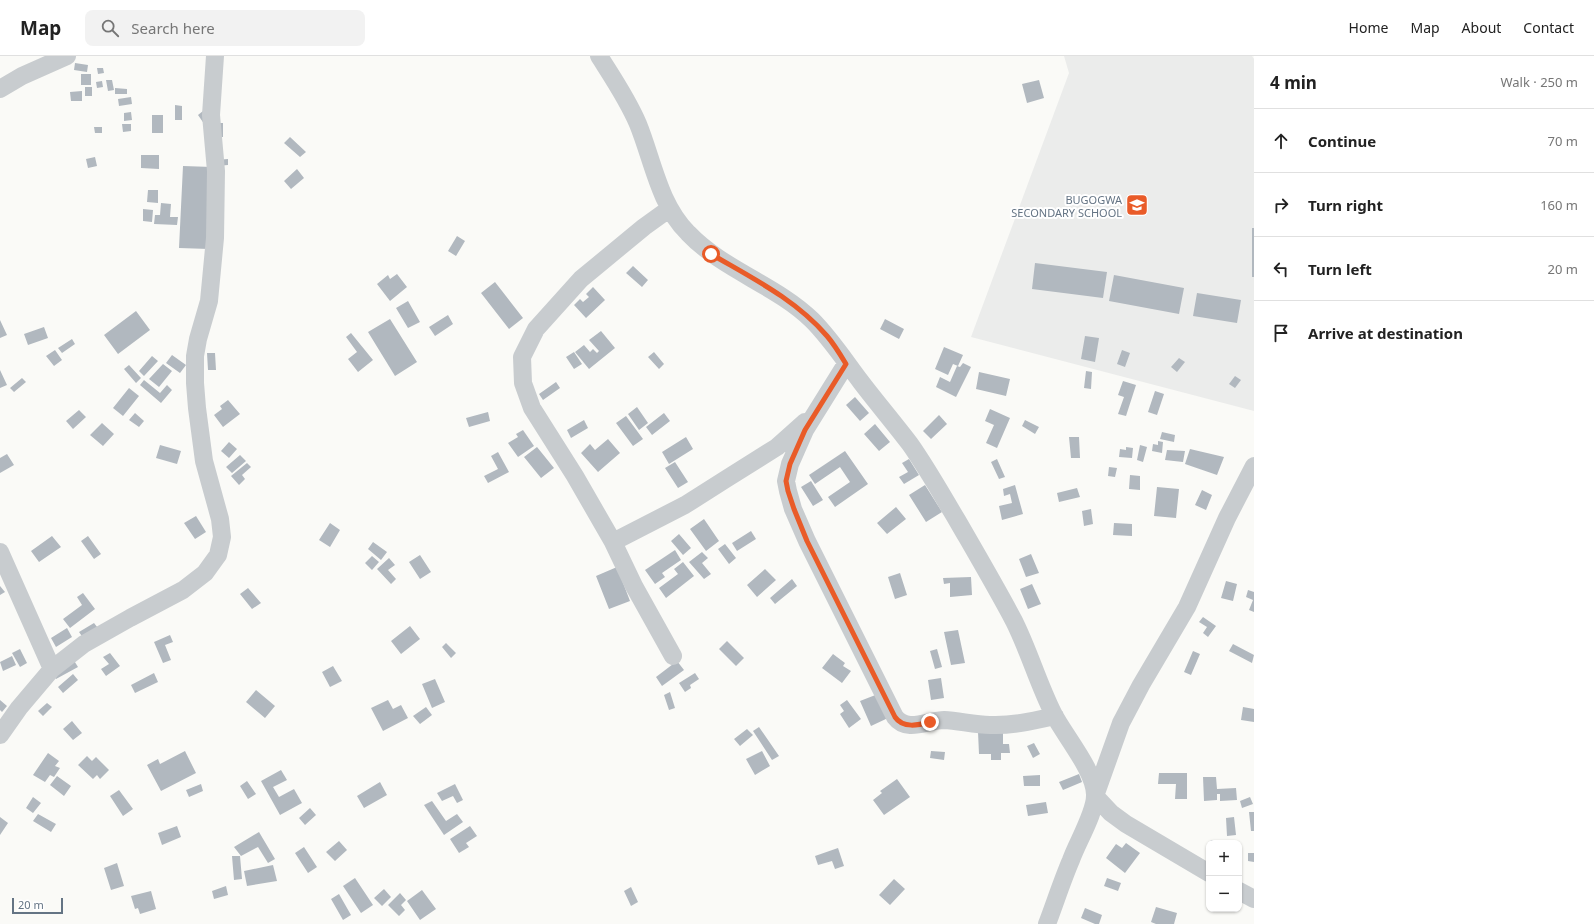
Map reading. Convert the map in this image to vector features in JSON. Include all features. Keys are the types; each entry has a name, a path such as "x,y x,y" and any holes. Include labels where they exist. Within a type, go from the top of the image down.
{"street":[{"path":"0,89 22,76 67,56"},
{"path":"0,735 19,708 52,669 84,644 182,590 205,573 218,555 222,537 220,519 204,461 197,408 196,383 196,356 198,339 209,300 216,238 216,171 211,115 215,56"},
{"path":"599,56 626,98 669,209 687,233 711,254 788,300 810,318 828,336 846,364 910,445 968,540 1013,621 1027,651 1038,683 1092,780 1095,796 1111,813 1126,824 1206,871"},
{"path":"669,209 644,227 580,279 536,329 522,357 523,383 532,408 575,476 613,542 634,586 673,656"},
{"path":"846,364 805,430 790,464 786,481 788,491 802,528 824,577 898,721 904,724 917,725 943,720 990,725 1009,725 1055,716"},
{"path":"613,542 685,505 777,447 795,432 817,410"},
{"path":"1047,924 1086,825 1121,723 1141,685 1187,607 1227,518 1254,466"},
{"path":"0,552 52,669"},
{"path":"1242,893 1254,899"}],"shaded area":[{"name":"BUGOGWA SECONDARY SCHOOL","path":"1064,56 1252,56 1254,59 1254,411 971,337 1069,73"}],"building":[{"path":"75,63 88,65 87,72 74,70"},
{"path":"97,68 103,68 104,73 98,74"},
{"path":"81,74 91,74 91,85 81,85"},
{"path":"106,80 112,80 114,90 108,91"},
{"path":"1039,80 1044,98 1027,103 1022,84"},
{"path":"102,81 103,87 97,88 96,82"},
{"path":"85,87 92,87 92,96 85,96"},
{"path":"115,88 127,89 127,94 115,94"},
{"path":"82,91 82,101 71,101 70,92"},
{"path":"131,97 132,104 119,106 118,99"},
{"path":"175,105 182,106 182,120 175,120"},
{"path":"203,111 207,128 198,115"},
{"path":"131,112 132,120 124,121 124,113"},
{"path":"152,115 163,115 163,133 152,133"},
{"path":"214,123 223,123 223,137 214,137"},
{"path":"122,124 131,124 131,131 123,132"},
{"path":"94,127 102,127 102,133 95,133"},
{"path":"290,137 306,152 300,157 284,143"},
{"path":"141,155 159,155 159,169 141,168"},
{"path":"95,157 97,166 88,168 86,159"},
{"path":"228,159 228,165 216,166 215,160"},
{"path":"183,166 212,167 209,249 179,248"},
{"path":"297,169 304,178 291,189 284,181"},
{"path":"148,190 158,190 158,203 147,202"},
{"path":"161,203 171,204 170,217 178,217 177,225 154,224 155,215 160,215"},
{"path":"143,209 153,210 152,222 143,221"},
{"path":"1252,228 1254,228 1254,277 1252,277"},
{"path":"457,236 465,241 456,256 448,251"},
{"path":"1035,263 1107,272 1103,298 1032,289"},
{"path":"633,266 648,280 642,287 626,273"},
{"path":"397,274 407,287 390,301 377,284 388,275 390,279"},
{"path":"1114,275 1184,288 1179,314 1109,301"},
{"path":"495,282 523,318 509,329 481,293"},
{"path":"593,287 605,300 586,318 574,305 580,299 583,302 589,297 586,294"},
{"path":"1197,293 1241,300 1237,323 1193,316"},
{"path":"408,301 420,322 408,328 396,308"},
{"path":"136,311 150,330 118,354 104,335"},
{"path":"448,315 453,324 435,336 429,327"},
{"path":"390,319 417,362 395,376 368,332"},
{"path":"885,319 904,329 899,339 880,329"},
{"path":"0,320 7,335 0,338"},
{"path":"44,327 48,338 28,345 24,334"},
{"path":"601,331 615,348 589,369 575,352 584,345 590,352 593,349 597,353 599,351 589,340"},
{"path":"351,333 373,360 358,372 348,359 357,352 346,337"},
{"path":"1085,336 1099,338 1095,362 1081,359"},
{"path":"72,339 75,344 62,353 58,348"},
{"path":"944,347 963,355 958,366 953,364 948,375 935,369"},
{"path":"55,350 62,360 54,366 46,356"},
{"path":"1122,350 1130,353 1125,367 1117,364"},
{"path":"574,352 582,364 574,369 566,357"},
{"path":"654,352 664,364 659,369 648,357"},
{"path":"207,353 215,353 216,370 208,370"},
{"path":"172,355 186,365 180,373 166,363"},
{"path":"152,356 158,361 144,376 139,371"},
{"path":"1179,358 1185,362 1177,372 1171,367"},
{"path":"963,363 971,367 956,397 936,387 940,377 950,382 957,366 960,367"},
{"path":"163,364 172,371 159,387 149,379"},
{"path":"129,365 141,378 136,383 124,369"},
{"path":"0,370 7,385 0,388"},
{"path":"1086,371 1092,372 1091,389 1084,388"},
{"path":"979,372 1010,379 1006,396 976,389"},
{"path":"1235,376 1241,380 1235,388 1229,384"},
{"path":"22,378 26,382 14,392 10,388"},
{"path":"144,380 160,393 167,385 172,390 161,403 140,385"},
{"path":"1123,381 1136,385 1126,416 1118,414 1124,397 1118,395"},
{"path":"556,382 560,388 543,400 539,394"},
{"path":"129,388 139,396 123,416 113,408"},
{"path":"1155,391 1164,394 1157,415 1148,412"},
{"path":"855,397 869,413 860,421 846,405"},
{"path":"228,400 240,414 223,427 214,415 222,409 220,406"},
{"path":"637,407 648,423 639,430 628,414"},
{"path":"990,409 1010,418 997,448 986,443 994,425 985,421"},
{"path":"79,410 86,417 73,429 66,421"},
{"path":"488,412 490,421 469,427 466,418"},
{"path":"135,413 144,421 139,427 129,420"},
{"path":"664,413 670,421 652,435 646,427"},
{"path":"939,415 947,424 931,439 923,431"},
{"path":"626,416 643,439 633,446 616,423"},
{"path":"584,420 588,428 571,438 567,430"},
{"path":"1025,420 1039,427 1035,434 1022,426"},
{"path":"102,423 114,434 103,446 90,435"},
{"path":"875,424 890,442 879,451 864,434"},
{"path":"523,430 534,446 518,457 508,443 518,437 516,434"},
{"path":"1162,432 1175,435 1174,442 1160,439"},
{"path":"686,437 693,449 669,464 662,452"},
{"path":"1069,437 1079,437 1080,458 1071,458"},
{"path":"608,439 620,453 598,472 581,453 590,444 595,450"},
{"path":"1158,441 1163,442 1162,453 1152,451 1153,444 1158,445"},
{"path":"229,442 237,449 229,458 221,451"},
{"path":"160,445 181,451 177,464 156,458"},
{"path":"1140,445 1147,447 1143,462 1137,460"},
{"path":"537,447 554,468 541,478 524,457"},
{"path":"1126,447 1133,448 1132,458 1119,457 1120,449 1126,450"},
{"path":"1190,449 1224,457 1217,475 1185,464"},
{"path":"1167,450 1185,451 1183,462 1165,460"},
{"path":"845,451 868,484 835,507 828,497 850,482 840,467 815,484 809,475"},
{"path":"498,452 509,472 488,483 484,476 498,469 491,456"},
{"path":"7,454 14,465 0,473 0,458"},
{"path":"240,455 246,461 232,473 226,467"},
{"path":"909,459 919,475 904,484 899,477 908,472 902,463"},
{"path":"997,459 1005,477 999,479 991,462"},
{"path":"675,462 688,482 678,488 665,468"},
{"path":"247,463 251,467 242,475 245,479 239,485 231,476"},
{"path":"1109,467 1117,468 1115,477 1108,476"},
{"path":"1130,475 1140,476 1140,490 1129,489"},
{"path":"811,481 823,500 813,506 801,487"},
{"path":"925,485 942,512 926,522 909,495"},
{"path":"1015,485 1023,514 1002,520 999,506 1012,503 1010,494 1004,496 1003,489"},
{"path":"1157,487 1179,489 1176,518 1154,516"},
{"path":"1077,488 1080,497 1059,502 1057,493"},
{"path":"1202,490 1212,495 1206,510 1195,505"},
{"path":"896,507 906,519 887,534 877,523"},
{"path":"1091,509 1093,524 1084,526 1082,511"},
{"path":"196,516 206,532 195,539 184,523"},
{"path":"704,519 719,541 706,551 690,529"},
{"path":"330,523 340,530 330,547 319,540"},
{"path":"1114,523 1132,524 1132,536 1113,535"},
{"path":"751,531 756,539 737,551 732,543"},
{"path":"679,534 691,548 683,555 671,541"},
{"path":"52,536 61,547 39,562 31,551"},
{"path":"88,536 101,554 94,559 81,541"},
{"path":"373,542 387,552 381,560 368,549"},
{"path":"725,544 736,558 729,564 718,549"},
{"path":"675,550 681,560 662,573 665,577 655,584 645,570"},
{"path":"702,552 708,558 702,563 711,574 704,579 689,562"},
{"path":"1031,554 1039,573 1026,577 1019,559"},
{"path":"420,555 431,572 420,579 409,562"},
{"path":"372,556 379,562 372,570 365,563"},
{"path":"389,558 395,565 388,570 396,579 391,584 377,569"},
{"path":"683,562 694,576 666,598 659,588 678,574 674,569"},
{"path":"617,567 630,601 609,609 596,576"},
{"path":"765,569 776,580 757,597 747,585"},
{"path":"900,573 907,595 895,599 888,577"},
{"path":"971,577 972,595 950,597 950,583 944,584 943,578"},
{"path":"792,579 797,586 775,604 770,598"},
{"path":"1226,581 1237,584 1233,601 1221,598"},
{"path":"1032,584 1041,604 1028,609 1020,589"},
{"path":"0,586 5,592 0,595"},
{"path":"248,588 261,603 252,609 240,594"},
{"path":"1248,590 1254,592 1254,612 1249,610 1253,600 1246,597"},
{"path":"83,593 95,609 70,628 63,619 82,605 77,597"},
{"path":"1203,617 1216,626 1208,637 1203,633 1207,627 1199,622"},
{"path":"94,623 101,632 86,642 79,632"},
{"path":"410,626 420,639 401,654 391,641"},
{"path":"67,628 72,637 56,647 51,638"},
{"path":"958,630 965,663 951,665 944,632"},
{"path":"170,635 173,642 165,645 171,660 163,663 154,642"},
{"path":"727,641 744,658 736,666 719,649"},
{"path":"446,643 456,653 451,658 442,647"},
{"path":"1233,644 1254,655 1252,663 1229,651"},
{"path":"20,649 27,663 20,667 12,653"},
{"path":"937,649 942,667 935,669 930,651"},
{"path":"1193,651 1200,654 1191,675 1184,672"},
{"path":"110,653 120,666 106,676 101,669 109,664 103,657"},
{"path":"833,654 845,663 843,666 851,671 842,683 822,668"},
{"path":"12,656 16,665 3,671 0,662"},
{"path":"73,659 78,667 56,679 51,671"},
{"path":"677,661 684,670 662,686 656,677"},
{"path":"333,666 342,681 330,687 322,672"},
{"path":"154,673 158,682 135,693 131,685"},
{"path":"695,673 699,679 690,685 691,688 685,692 679,683"},
{"path":"73,674 78,680 63,693 58,687"},
{"path":"941,678 944,698 931,700 928,680"},
{"path":"435,679 445,702 432,708 422,684"},
{"path":"256,690 275,706 265,718 246,702"},
{"path":"670,692 675,708 669,710 664,695"},
{"path":"878,694 888,718 871,726 860,701"},
{"path":"0,700 7,706 2,712 0,710"},
{"path":"388,700 393,709 401,705 408,718 383,731 371,708"},
{"path":"847,700 861,719 849,728 840,714 844,711 840,705"},
{"path":"47,703 52,707 43,716 38,711"},
{"path":"426,707 432,715 420,724 413,716"},
{"path":"1243,707 1254,709 1254,722 1241,720"},
{"path":"72,721 82,733 73,740 63,729"},
{"path":"759,727 779,756 772,760 753,731"},
{"path":"747,729 753,735 740,746 734,739"},
{"path":"1003,731 1003,744 1009,744 1010,753 1001,753 1001,760 991,760 991,754 979,754 978,732"},
{"path":"1034,743 1040,754 1033,758 1027,746"},
{"path":"185,751 196,773 161,791 147,765 158,759 160,764"},
{"path":"762,751 770,766 755,775 746,759"},
{"path":"931,751 945,752 944,760 930,758"},
{"path":"48,753 59,761 55,766 60,768 54,777 50,775 45,782 33,775"},
{"path":"87,756 92,761 96,757 109,770 100,779 97,775 93,779 78,765"},
{"path":"281,770 287,780 273,787 279,797 294,789 302,803 280,815 261,781"},
{"path":"1159,773 1187,773 1187,799 1175,799 1176,784 1158,784"},
{"path":"1079,774 1082,782 1063,790 1059,782"},
{"path":"1040,775 1040,786 1024,786 1023,776"},
{"path":"57,776 71,786 64,796 50,785"},
{"path":"1203,777 1216,777 1217,789 1236,788 1237,800 1220,801 1220,794 1217,794 1217,800 1204,801"},
{"path":"897,779 910,797 884,815 873,800 882,793 880,791"},
{"path":"247,781 256,794 248,799 240,786"},
{"path":"380,782 387,795 364,808 357,796"},
{"path":"201,784 203,791 189,797 186,790"},
{"path":"455,784 463,800 457,803 453,796 442,801 437,793"},
{"path":"119,790 133,809 123,816 110,796"},
{"path":"33,797 41,803 33,813 26,808"},
{"path":"1250,797 1253,804 1242,808 1240,801"},
{"path":"432,801 446,821 457,814 463,822 444,835 424,805"},
{"path":"1046,802 1048,813 1028,816 1026,805"},
{"path":"310,808 316,815 305,825 299,818"},
{"path":"1249,812 1254,812 1254,831 1251,831"},
{"path":"38,814 56,824 51,832 33,821"},
{"path":"0,817 8,823 0,835"},
{"path":"1234,817 1236,835 1227,836 1226,818"},
{"path":"177,826 181,837 162,845 158,833"},
{"path":"470,826 477,836 466,843 469,847 459,853 450,839"},
{"path":"259,832 275,859 268,863 258,847 241,856 234,847"},
{"path":"339,841 347,850 335,861 326,852"},
{"path":"1126,843 1140,853 1125,873 1106,858 1116,844 1122,848"},
{"path":"304,847 317,867 308,873 295,853"},
{"path":"838,848 844,866 835,869 832,861 818,865 815,856"},
{"path":"1248,853 1254,853 1254,862 1248,861"},
{"path":"232,856 240,856 242,879 234,880"},
{"path":"117,863 124,886 111,890 104,868"},
{"path":"273,865 277,881 247,886 244,871"},
{"path":"355,878 373,905 361,913 343,886"},
{"path":"1107,878 1121,883 1118,891 1104,886"},
{"path":"894,879 905,889 890,905 879,895"},
{"path":"226,886 228,895 214,899 212,891"},
{"path":"631,887 638,902 631,906 624,891"},
{"path":"384,889 391,897 382,906 374,898"},
{"path":"422,890 436,909 420,920 407,901"},
{"path":"151,891 156,909 140,914 138,908 135,909 131,896"},
{"path":"400,893 406,900 401,905 405,910 399,916 388,905"},
{"path":"339,894 351,915 343,920 331,899"},
{"path":"1156,907 1177,913 1174,924 1156,924 1151,922"},
{"path":"1085,908 1102,915 1099,924 1095,924 1081,918"}],"place":[{"name":"BUGOGWA SECONDARY SCHOOL","path":"1137,205"}],"route":[{"path":"711,254 788,300 810,318 828,336 846,364 805,430 793,456 787,471 786,481 788,491 807,541 844,616 864,652 895,717 898,721 904,724 917,725 930,722"}]}
